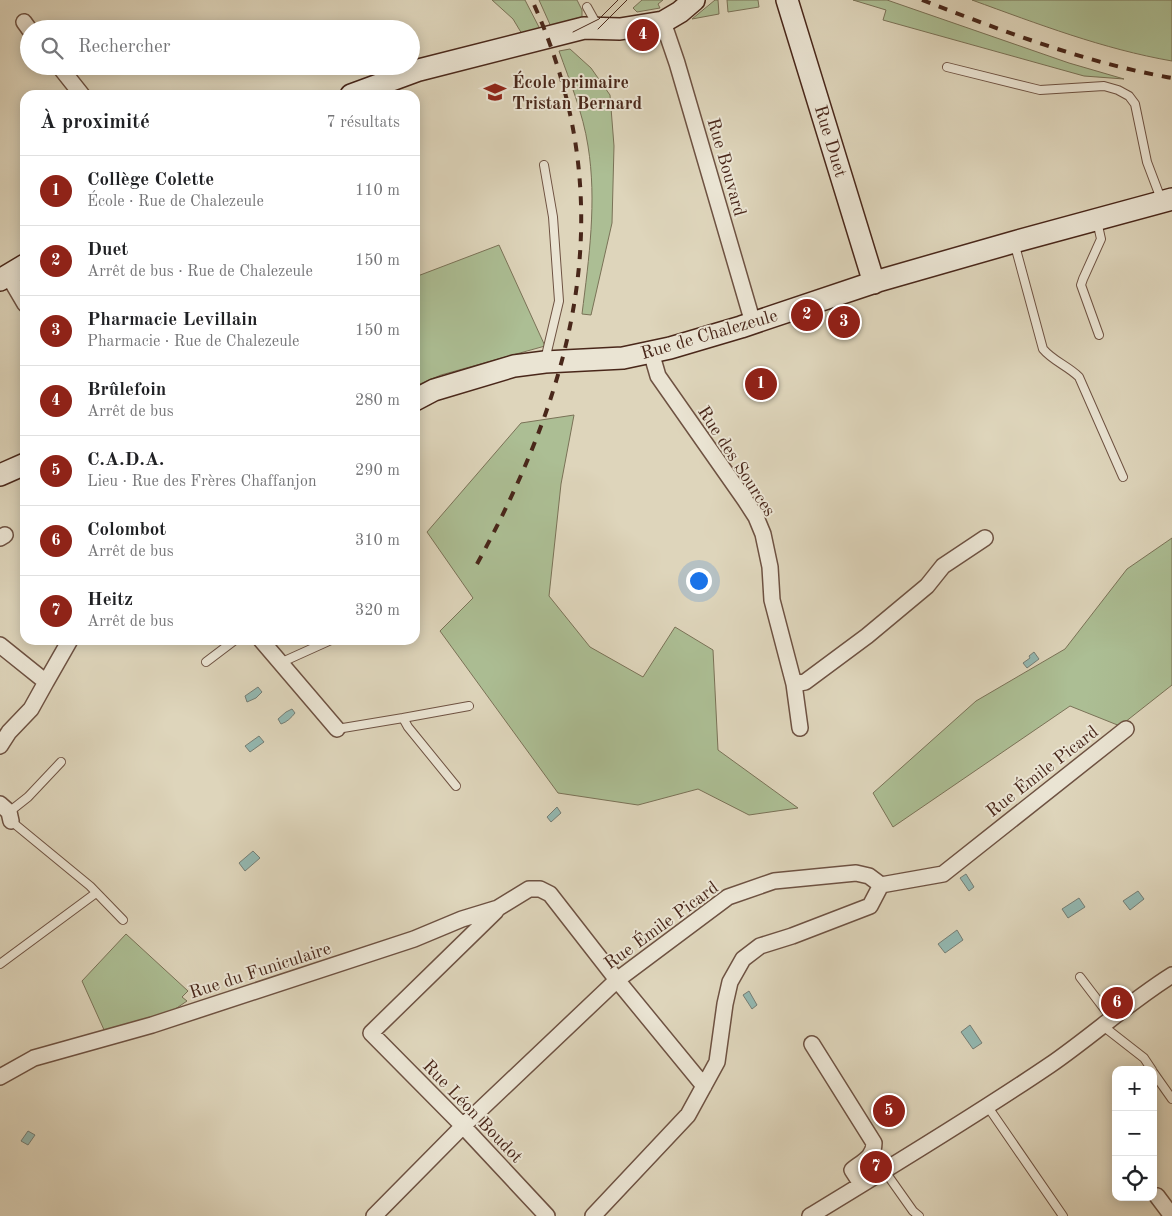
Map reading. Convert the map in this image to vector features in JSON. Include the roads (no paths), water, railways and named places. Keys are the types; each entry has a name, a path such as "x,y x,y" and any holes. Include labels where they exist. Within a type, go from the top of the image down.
{"street":[{"path":"420,70 584,28 620,29 663,22 680,12 694,0"},
{"name":"Rue Duet","path":"787,0 874,283"},
{"name":"Rue Bouvard","path":"663,22 677,63 753,323"},
{"path":"380,90 425,74 574,38 598,29"},
{"path":"66,75 78,90"},
{"path":"364,90 405,75"},
{"name":"Rue de Chalezeule","path":"420,397 434,390 514,366 545,362 623,358 651,352 753,323 874,283 1167,200"},
{"path":"12,277 20,294"},
{"name":"Rue des Sources","path":"651,352 658,376 745,500 756,517 763,534 770,567 772,600 794,684 800,728"},
{"path":"0,475 20,466"},
{"path":"794,684 805,682 867,636 927,586 942,566 985,538"},
{"path":"0,645 46,682"},
{"path":"0,746 9,732 32,709 67,645"},
{"path":"265,645 337,729"},
{"name":"Rue Émile Picard","path":"374,1216 463,1126 617,980 728,897 774,881 856,873 869,876 880,885 943,874 1126,729"},
{"path":"593,1216 688,1115 717,1062 730,982 743,959 760,946 792,936 870,906 880,885"},
{"name":"Rue du Funiculaire","path":"0,1077 34,1058 198,1010 414,939 462,919 498,908 529,889 540,889 550,894 617,980"},
{"name":"Rue Léon Boudot","path":"498,908 371,1033 463,1126 547,1216"},
{"path":"810,1216 988,1107 1074,1048 1153,987 1172,975"},
{"path":"617,980 704,1086"},
{"path":"812,1044 874,1143 874,1150 871,1155 852,1170 862,1184"},
{"path":"1158,1196 1172,1216"}],"lane":[{"path":"587,7 598,29"},
{"path":"947,67 1040,90 1104,86 1129,96 1135,104 1147,162 1167,200"},
{"path":"544,165 552,217 559,301 545,362"},
{"path":"1096,219 1101,239 1081,285 1099,336"},
{"path":"1014,242 1043,349 1050,357 1073,371 1079,377 1123,477"},
{"path":"206,662 228,645"},
{"path":"280,663 320,645"},
{"path":"337,729 469,706"},
{"path":"403,718 408,727 456,786"},
{"path":"61,762 28,797 7,812 96,893 122,920"},
{"path":"0,964 96,893"},
{"path":"1080,977 1108,1022 1150,1066"},
{"path":"1157,1077 1172,1098"},
{"path":"988,1107 1063,1216"},
{"path":"884,1170 913,1211 919,1216"}],"water":[{"path":"1034,652 1039,659 1027,668 1023,663"},
{"path":"258,687 262,692 256,698 247,702 245,696"},
{"path":"292,709 295,713 289,720 281,724 278,719"},
{"path":"259,736 264,742 250,752 245,746"},
{"path":"557,807 561,813 551,822 547,817"},
{"path":"253,851 260,858 245,871 239,863"},
{"path":"966,874 974,887 969,891 960,878"},
{"path":"1138,891 1144,899 1130,910 1123,901"},
{"path":"1079,898 1085,907 1068,918 1062,909"},
{"path":"957,930 963,940 945,953 938,944"},
{"path":"749,991 757,1005 752,1009 743,995"},
{"path":"970,1025 982,1043 973,1049 961,1032"},
{"path":"28,1131 35,1135 28,1145 21,1141"}],"tram line":[{"path":"573,32 599,19 618,0"},
{"path":"598,29 627,0"}],"railway":[{"path":"477,564 512,495 541,426 563,357 576,288 581,218 576,147 560,74 532,0"},
{"path":"922,0 1076,55 1140,72 1172,78"}],"place":[{"name":"Brûlefoin","path":"643,35"},
{"name":"École primaire Tristan Bernard","path":"495,92"},
{"name":"Duet","path":"807,315"},
{"name":"Pharmacie Levillain","path":"844,322"},
{"name":"Collège Colette","path":"761,384"},
{"name":"Colombot","path":"1117,1003"},
{"name":"C.A.D.A.","path":"889,1111"},
{"name":"Heitz","path":"876,1167"}]}
